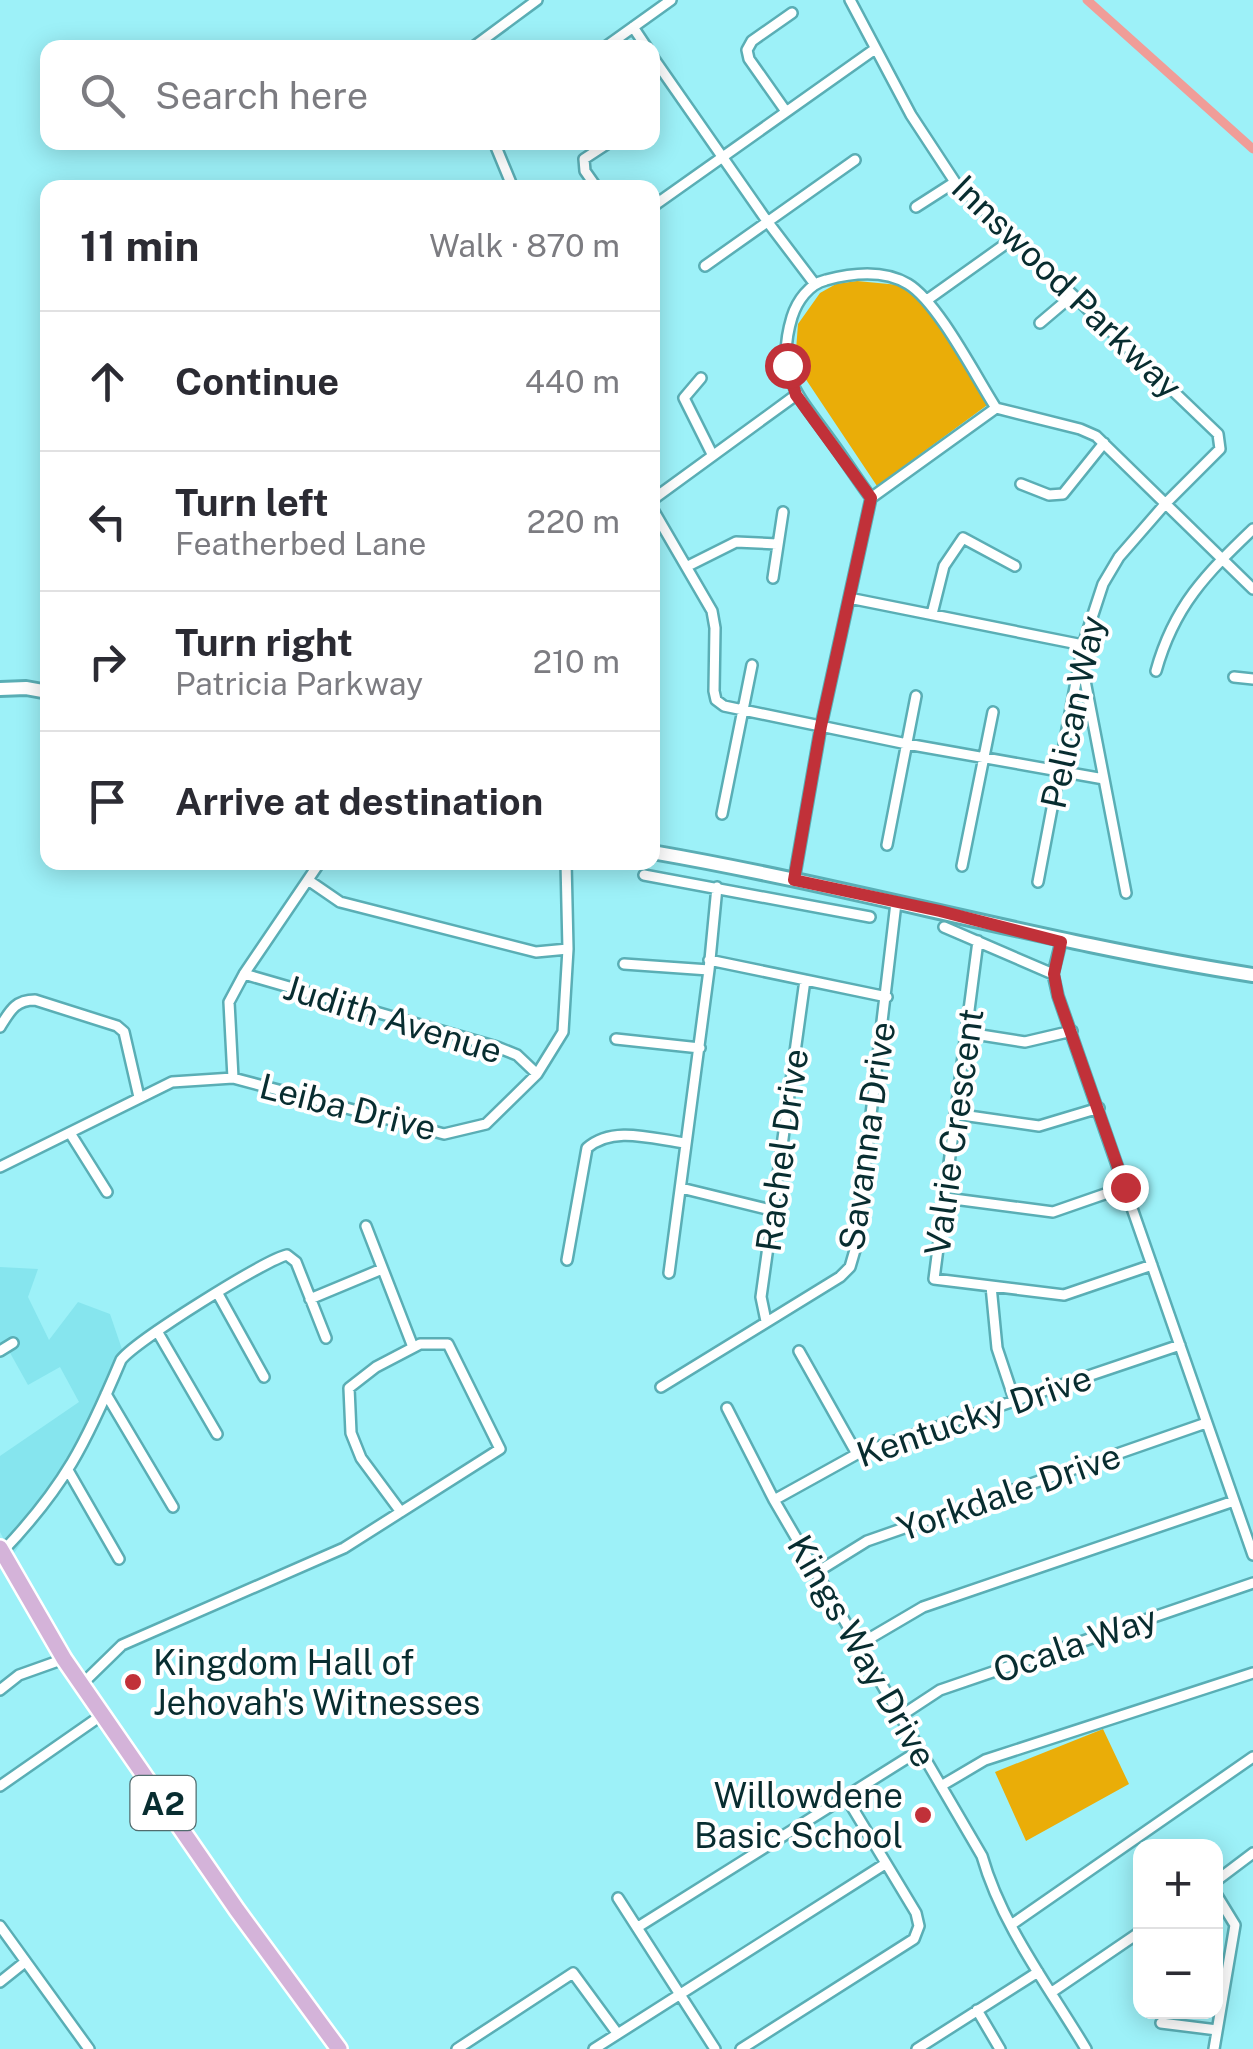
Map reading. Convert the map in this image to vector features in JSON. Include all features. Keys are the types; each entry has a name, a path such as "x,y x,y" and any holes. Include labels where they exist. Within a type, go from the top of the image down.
{"main road":[{"path":"0,690 40,692"},
{"path":"660,854 794,880 1061,942 1253,975"},
{"name":"A2","path":"1,1550 81,1685 339,2049"}],"street":[{"path":"483,40 537,0"},
{"path":"615,40 671,0"},
{"name":"Innswood Parkway","path":"850,0 911,116 955,182 1218,434 1220,449 1166,503"},
{"path":"785,110 749,59 747,50 752,41 792,13"},
{"path":"633,27 642,40"},
{"path":"660,201 875,49"},
{"path":"660,68 814,283"},
{"path":"497,150 509,180"},
{"path":"591,180 585,171 584,159 598,150"},
{"path":"705,266 855,160"},
{"path":"916,207 955,182"},
{"path":"927,300 1014,238"},
{"path":"871,498 796,395 787,365 786,339 794,309 814,283 844,275 882,274 908,284 927,300 996,408 1080,429 1104,443 1253,589"},
{"path":"1040,323 1073,295"},
{"path":"701,378 684,398 712,454"},
{"path":"660,494 796,395"},
{"path":"794,880 821,726 871,498 996,408"},
{"path":"1021,484 1049,495 1063,494 1104,443"},
{"name":"Pelican Way","path":"1038,882 1083,645 1103,584 1120,557 1166,503"},
{"path":"773,578 782,512"},
{"path":"660,521 712,611 716,628 716,700 724,706 1104,779"},
{"path":"1156,671 1166,636 1188,596 1253,529"},
{"path":"932,614 944,566 963,538 1015,566"},
{"path":"688,566 736,542 777,544"},
{"path":"849,598 1083,645"},
{"path":"1080,659 1126,893"},
{"path":"722,814 752,665"},
{"path":"1234,678 1253,680"},
{"path":"888,845 916,696"},
{"path":"962,866 993,712"},
{"path":"233,1078 228,1002 315,870"},
{"name":"Leiba Drive","path":"0,1166 172,1082 233,1078 444,1134 486,1124 537,1074 562,1032 568,948 566,870"},
{"path":"644,875 870,917"},
{"path":"308,880 340,902 536,952 568,948"},
{"path":"669,1272 700,1048 717,887"},
{"name":"Savanna Drive","path":"661,1386 840,1277 850,1266 896,903"},
{"path":"944,927 1054,974"},
{"name":"Valrie Crescent","path":"978,940 934,1280 1064,1296 1152,1265"},
{"path":"1061,942 1054,974 1253,1555"},
{"path":"624,964 709,965 887,997"},
{"name":"Judith Avenue","path":"244,974 497,1047 517,1055 537,1074"},
{"name":"Rachel Drive","path":"766,1320 761,1297 806,980"},
{"path":"0,1027 13,1006 23,1000 117,1026 127,1041 139,1097"},
{"path":"968,1033 1025,1042 1072,1031"},
{"path":"616,1039 700,1048"},
{"path":"955,1114 1039,1126 1099,1108"},
{"path":"70,1133 106,1192"},
{"path":"566,1260 586,1148 598,1138 615,1134 685,1143"},
{"path":"946,1198 1054,1212 1125,1187"},
{"path":"680,1188 775,1211"},
{"path":"366,1226 413,1348"},
{"path":"1,1550 39,1513 69,1472 91,1432 120,1360 157,1331 288,1255 296,1262 326,1338"},
{"path":"310,1299 382,1268"},
{"path":"991,1286 997,1348 1015,1402"},
{"path":"218,1294 264,1377"},
{"path":"157,1331 218,1434"},
{"path":"0,1351 13,1343"},
{"path":"81,1685 122,1645 344,1548 500,1449 448,1344 420,1344 376,1367 349,1388 350,1433 361,1458 400,1512"},
{"name":"Kentucky Drive","path":"774,1500 857,1454 1180,1345"},
{"path":"799,1351 857,1454"},
{"path":"106,1394 174,1506"},
{"name":"Kings Way Drive","path":"727,1408 774,1500 982,1856 992,1890 1011,1925 1086,2049"},
{"name":"Yorkdale Drive","path":"817,1572 867,1541 1206,1423"},
{"path":"69,1472 120,1560"},
{"path":"860,1644 924,1607 1234,1501"},
{"name":"Ocala Way","path":"902,1714 940,1690 1253,1583"},
{"path":"0,1690 20,1675 64,1659"},
{"path":"941,1786 985,1760 1253,1673"},
{"path":"0,1786 102,1715"},
{"path":"638,1926 920,1750"},
{"path":"1011,1925 1253,1758"},
{"path":"741,2049 914,1939 919,1926 916,1913 846,1797"},
{"path":"1223,1876 1253,1853"},
{"path":"594,2049 886,1864"},
{"path":"618,1898 715,2049"},
{"path":"1214,2049 1235,1925 1223,1905"},
{"path":"0,1926 89,2049"},
{"path":"1052,1992 1133,1937"},
{"path":"0,1982 25,1962"},
{"path":"918,2049 1038,1972"},
{"path":"457,2049 574,1973 617,2034"},
{"path":"977,2010 1000,2049"},
{"path":"1161,2022 1217,2030"}],"shaded area":[{"path":"857,281 899,285 925,305 990,403 877,486 795,363 798,324 820,293 836,284"},
{"path":"0,1267 38,1269 28,1297 49,1340 78,1302 110,1314 125,1358 90,1442 12,1556 0,1532 0,1456 79,1402 60,1367 28,1385 9,1351 0,1357"},
{"path":"1103,1729 1129,1784 1026,1841 995,1772"}],"waterway":[{"path":"1087,0 1253,149"}],"place":[{"name":"Kingdom Hall of Jehovah's Witnesses","path":"133,1682"},
{"name":"Willowdene Basic School","path":"923,1815"}],"route":[{"path":"787,365 796,395 871,498 821,726 794,880 1061,942 1054,974 1058,996 1125,1187"}]}
